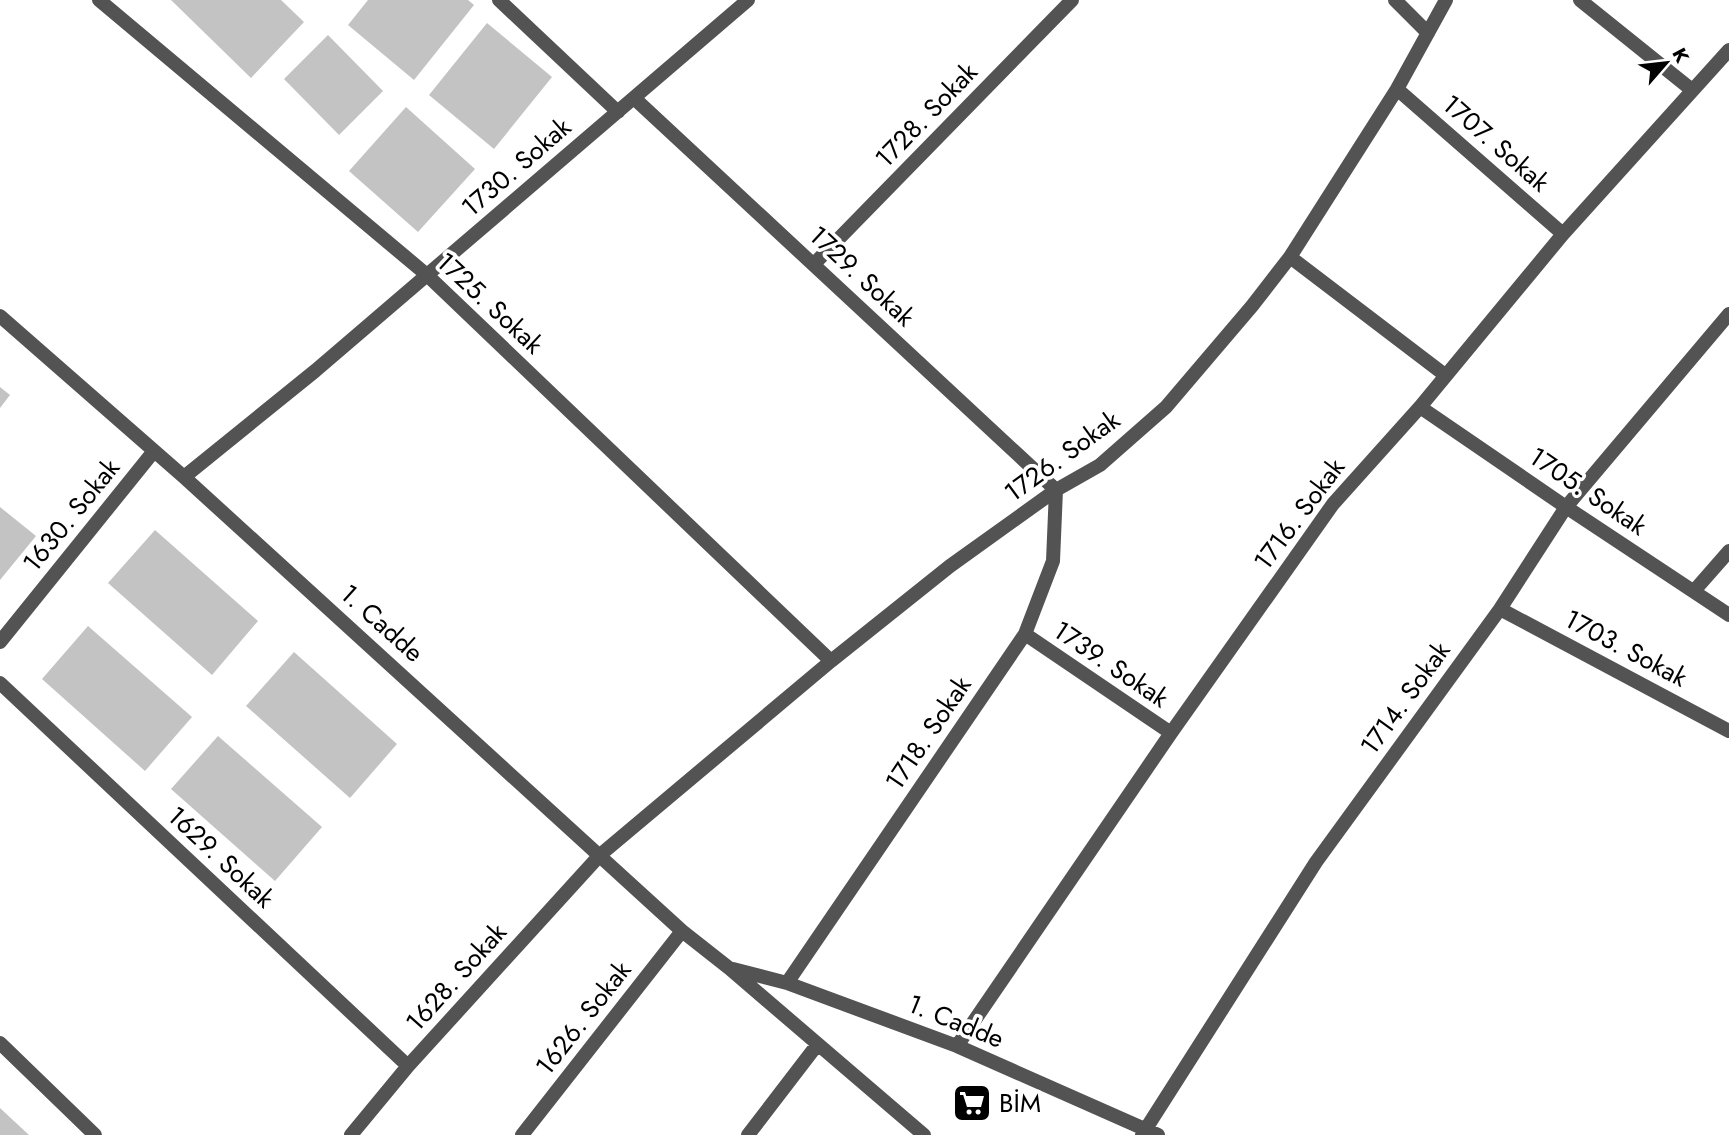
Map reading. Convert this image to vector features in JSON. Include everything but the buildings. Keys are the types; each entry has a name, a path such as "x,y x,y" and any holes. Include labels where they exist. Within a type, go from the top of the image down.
{"street":[{"name":"1725. Sokak","path":"99,0 427,275 831,660"},
{"path":"499,0 618,111"},
{"name":"1730. Sokak","path":"184,477 315,371 748,0"},
{"name":"1728. Sokak","path":"814,264 1072,0"},
{"path":"1395,0 1428,33"},
{"name":"1726. Sokak","path":"600,855 831,660 950,566 1056,490 1100,465 1166,407 1290,257 1397,89 1446,0"},
{"path":"1580,0 1692,90"},
{"name":"1716. Sokak","path":"957,1046 1171,733 1332,504 1420,407 1563,234 1729,50"},
{"name":"1707. Sokak","path":"1397,89 1563,234"},
{"name":"1729. Sokak","path":"634,98 1056,490"},
{"path":"1290,257 1445,375"},
{"name":"1714. Sokak","path":"1148,1133 1316,862 1500,609 1566,507 1729,314"},
{"name":"1. Cadde","path":"0,316 184,477 682,931 924,1135"},
{"name":"1705. Sokak","path":"1420,407 1729,615"},
{"name":"1630. Sokak","path":"0,642 154,451"},
{"name":"1718. Sokak","path":"787,982 1025,634 1053,561 1056,490"},
{"path":"1694,591 1729,551"},
{"name":"1703. Sokak","path":"1500,609 1729,731"},
{"name":"1739. Sokak","path":"1025,634 1171,733"},
{"name":"1629. Sokak","path":"0,683 408,1066"},
{"name":"1628. Sokak","path":"351,1135 408,1066 600,855"},
{"name":"1626. Sokak","path":"522,1135 682,931"},
{"name":"1. Cadde","path":"729,968 787,982 957,1046 1148,1133"},
{"path":"0,1043 95,1135"},
{"path":"748,1135 817,1045"}],"place":[{"name":"BİM","path":"972,1103"}]}
